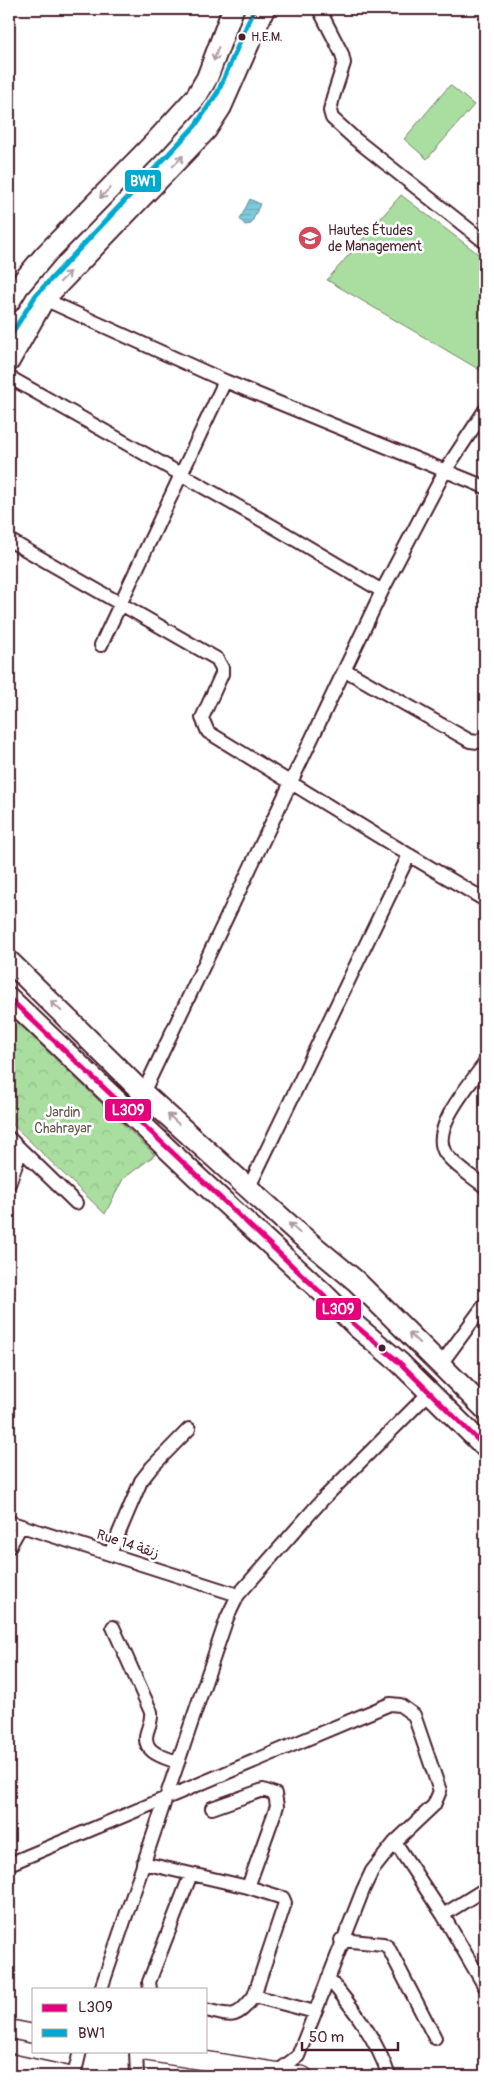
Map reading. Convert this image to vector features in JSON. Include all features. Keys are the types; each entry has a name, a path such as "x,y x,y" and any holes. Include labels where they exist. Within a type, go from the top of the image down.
{"main road":[{"path":"12,291 196,97 207,78 233,9"},
{"path":"9,361 44,299 206,130 221,107 264,9"},
{"path":"9,961 143,1093 297,1232 356,1281 485,1409"},
{"path":"9,998 198,1178 430,1392 485,1447"}],"street":[{"path":"319,9 342,54 344,63 330,111 332,118 354,140 485,242"},
{"path":"44,299 225,381 485,487"},
{"path":"9,377 382,591"},
{"path":"100,645 225,381"},
{"path":"143,1093 382,591 445,471 485,410"},
{"path":"9,540 121,602 217,659 222,668 222,674 202,718 208,732 485,900"},
{"path":"345,670 470,741 478,742 485,737"},
{"path":"249,1187 409,854"},
{"path":"485,1063 450,1113 442,1130 441,1145 446,1154 485,1187"},
{"path":"9,1138 76,1203"},
{"path":"9,1184 11,1169 21,1150"},
{"path":"441,1364 485,1304"},
{"path":"101,1988 164,1799 227,1618 238,1595 323,1499 430,1392"},
{"path":"110,1554 141,1481 189,1429"},
{"name":"Rue 14 زنقة","path":"9,1522 238,1595"},
{"path":"9,1547 21,1526"},
{"path":"113,1627 151,1712 151,1720 146,1738 147,1746 153,1753 177,1762"},
{"path":"9,1864 390,1704 407,1708 414,1715 440,1791 434,1805 395,1842 372,1871 342,1940 298,2056 273,2075"},
{"path":"212,1808 263,1790 275,1794 277,1806 248,1887"},
{"path":"395,1842 443,1915 485,1987"},
{"path":"143,1863 280,1896 285,1903 254,1996 242,2012 234,2015 225,2015 208,2011"},
{"path":"150,1988 149,1982 191,1874"},
{"path":"443,1915 485,1889"},
{"path":"342,1940 383,1944 388,1947 435,2038"},
{"path":"328,1978 365,2024 383,2057 390,2076"},
{"path":"254,1996 315,2012"},
{"path":"9,2029 32,2034"},
{"path":"74,2076 80,2052"},
{"path":"136,2052 137,2076"},
{"path":"148,2052 273,2075 305,2076 298,2056"},
{"path":"9,2063 69,2076"}],"green space":[{"path":"450,85 474,105 427,159 404,139"},
{"path":"401,195 485,259 485,373 327,280"},
{"name":"Jardin Chahrayar","path":"9,1014 155,1155 123,1179 105,1214 9,1121"}],"water":[{"path":"250,199 260,204 251,224 245,225 240,219"}],"transit line":[{"name":"BW1","path":"9,338 36,295 195,126 218,92 254,9"},
{"name":"L309","path":"9,998 356,1326 400,1363 485,1447"}],"place":[{"name":"H.E.M.","path":"242,37"},
{"name":"Hautes Études de Management","path":"310,238"}]}
